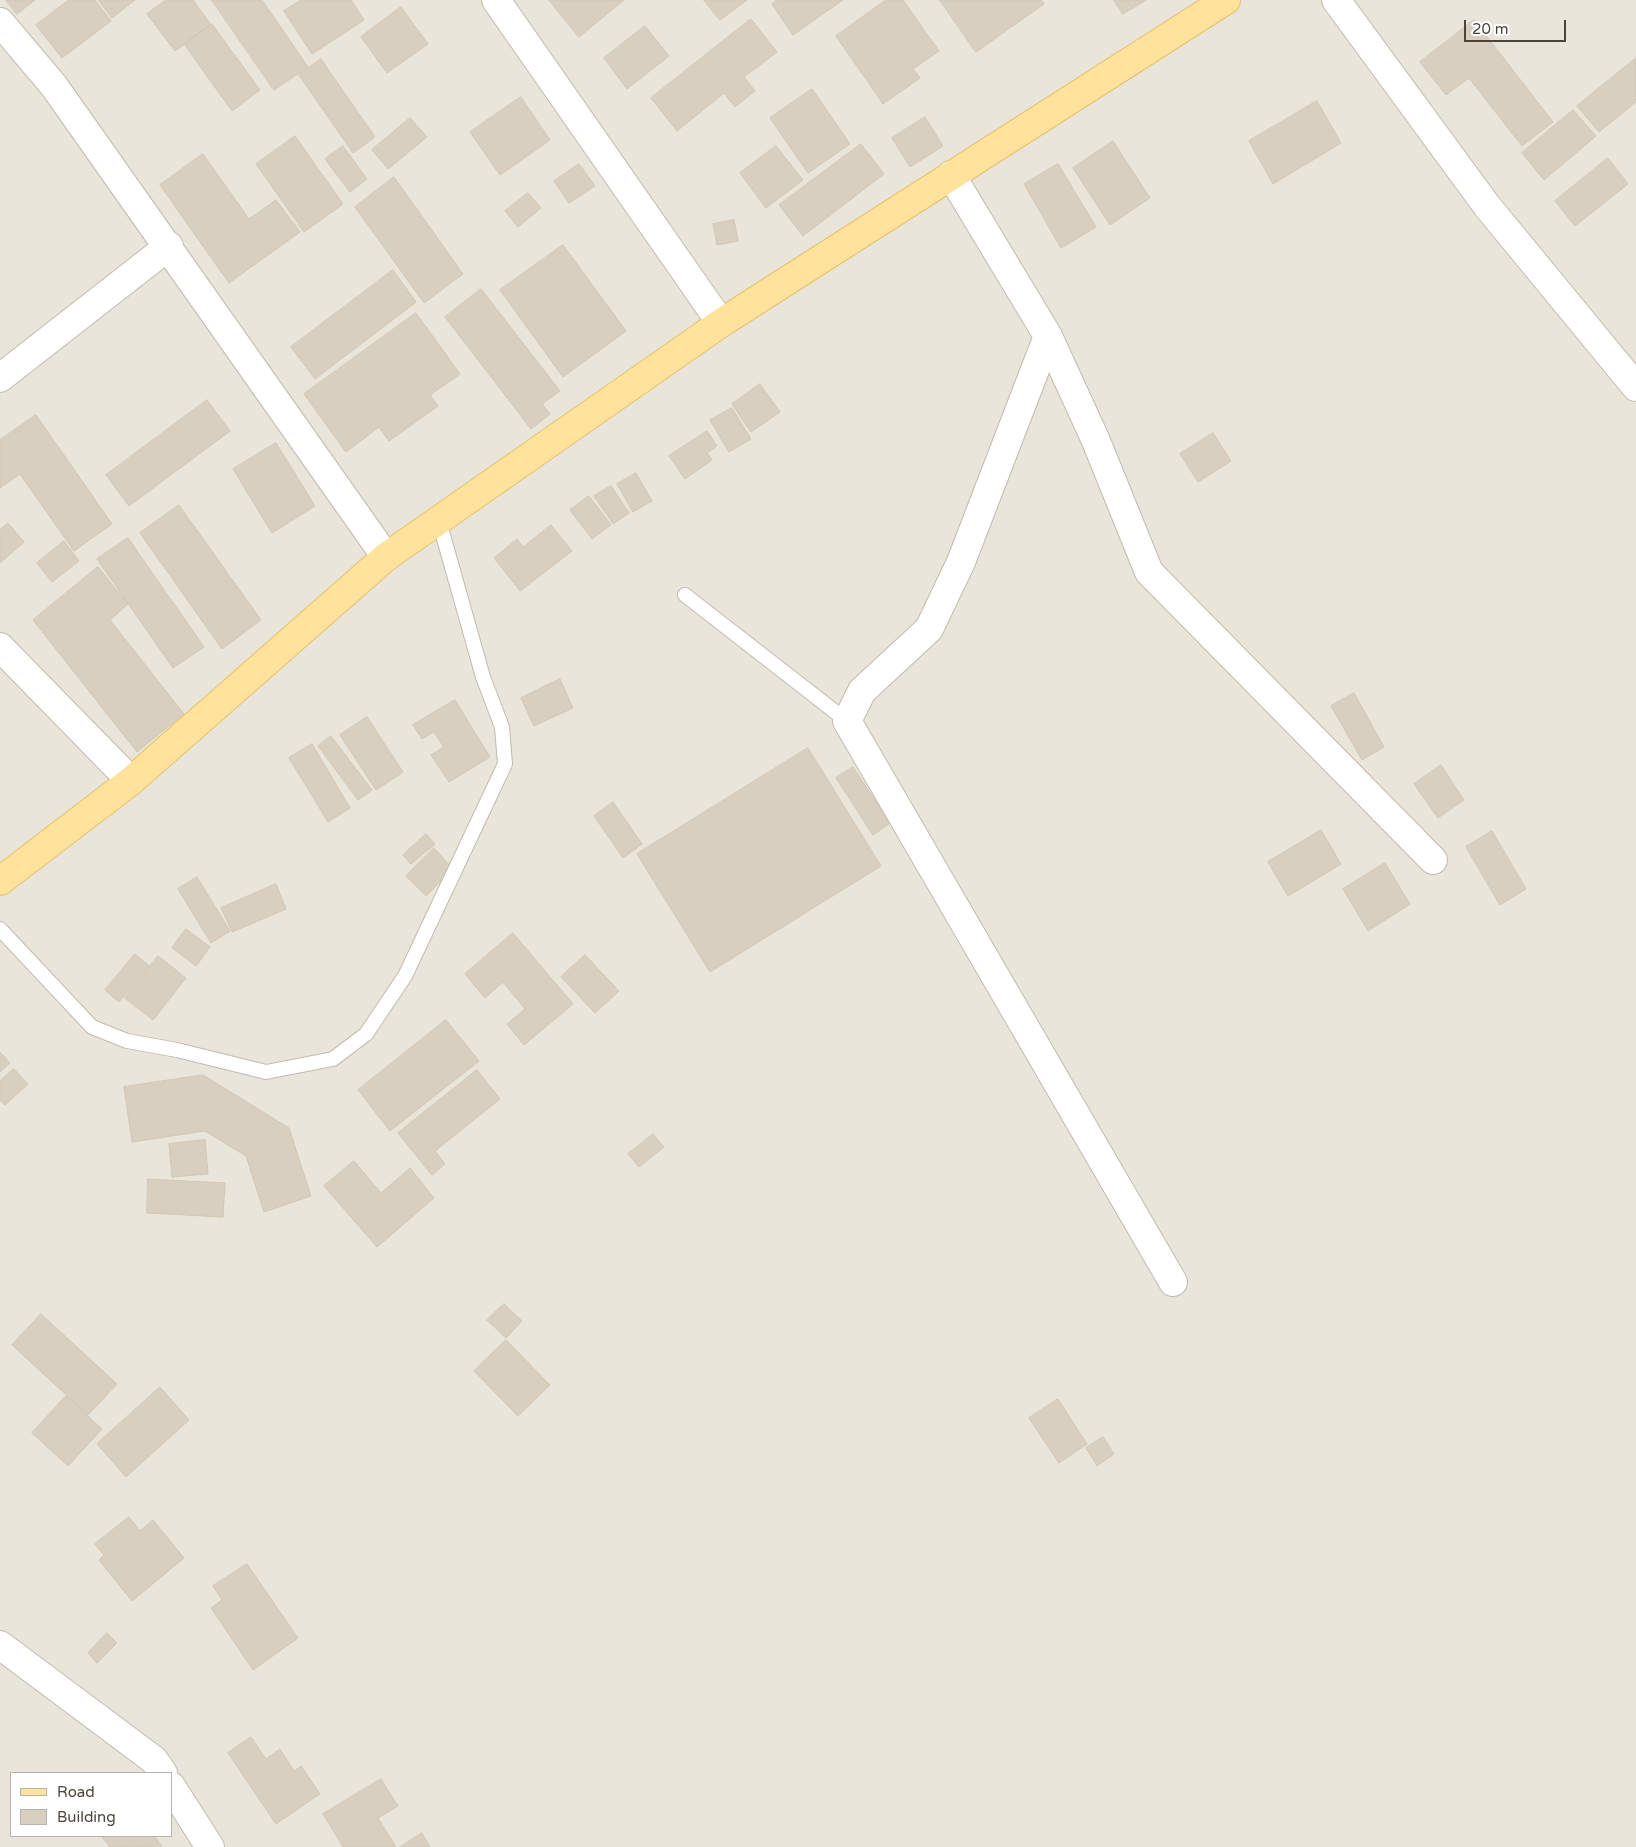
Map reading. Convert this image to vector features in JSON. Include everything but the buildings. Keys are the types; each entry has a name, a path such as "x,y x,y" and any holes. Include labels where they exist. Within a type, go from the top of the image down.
{"main road":[{"path":"0,881 130,781 386,557 721,323 1226,0"}],"street":[{"path":"496,0 721,323"},
{"path":"1336,0 1487,206 1636,387"},
{"path":"0,22 54,86 169,246 386,557"},
{"path":"951,175 1048,336 1096,441 1149,572 1433,860"},
{"path":"0,378 169,246"},
{"path":"1048,336 962,562 929,629 862,692 847,721 1173,1282"},
{"path":"0,647 130,781"},
{"path":"0,1645 154,1760 162,1772"},
{"path":"172,1788 210,1847"}],"lane":[{"path":"0,929 92,1027 127,1041 177,1050 266,1072 333,1059 366,1034 405,976 505,764 502,727 483,677 439,521"},
{"path":"685,595 847,721"}],"shaded area":[{"path":"0,0 1636,0 1636,1847 0,1847"}]}
